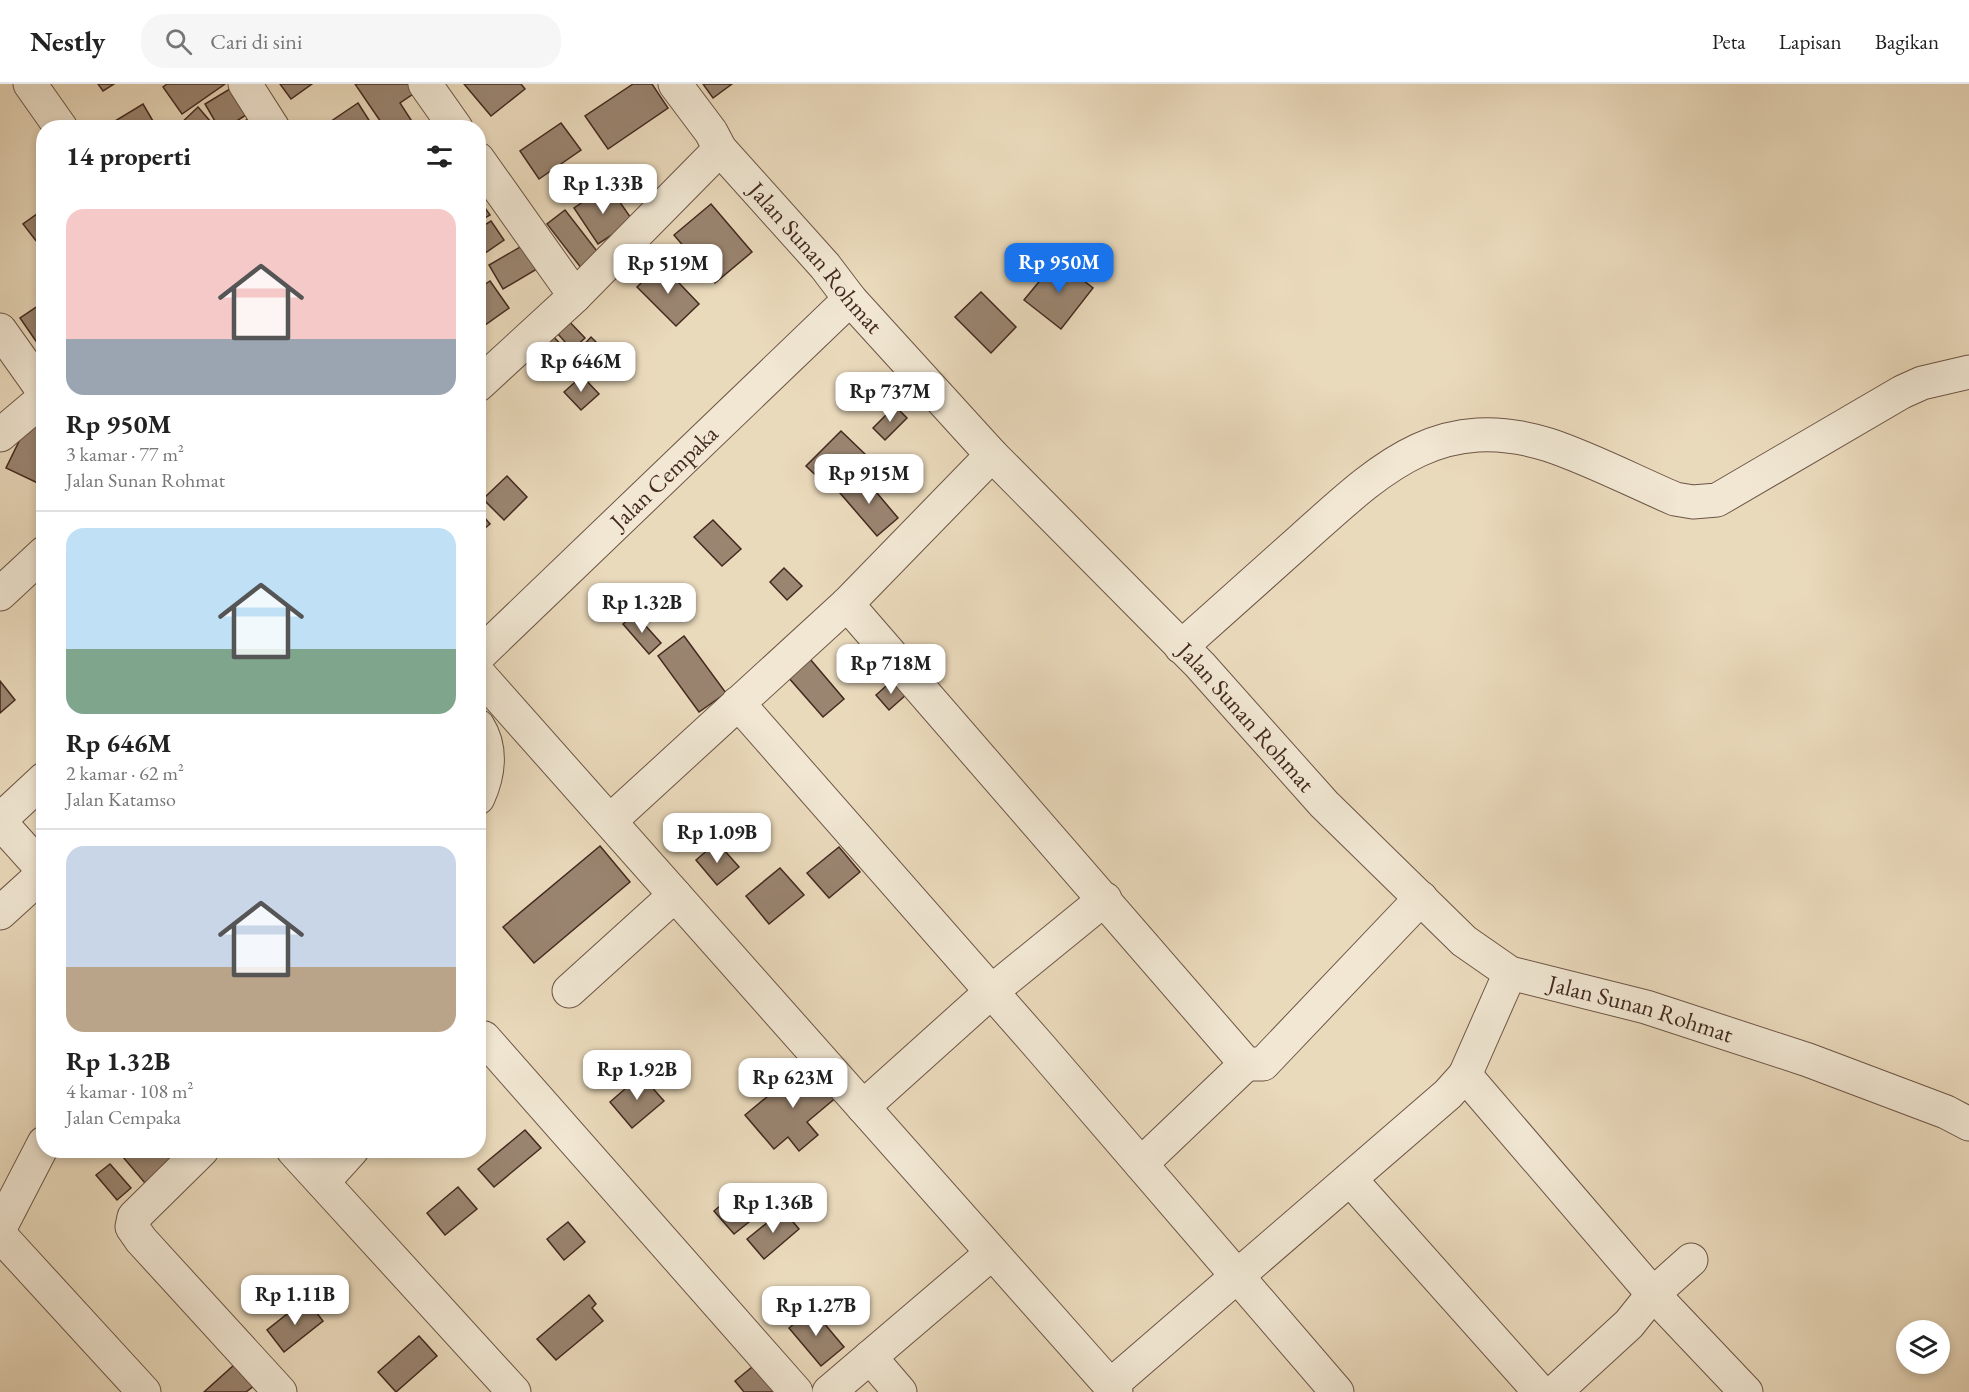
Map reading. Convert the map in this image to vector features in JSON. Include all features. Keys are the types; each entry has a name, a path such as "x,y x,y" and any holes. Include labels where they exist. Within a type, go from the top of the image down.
{"street":[{"path":"30,84 55,120"},
{"path":"245,84 268,120"},
{"path":"425,84 450,120"},
{"name":"Jalan Sunan Rohmat","path":"675,84 711,132 720,148 825,266 850,299 992,455 1275,746 1324,804 1464,941 1510,973 1646,1007 1808,1060 1946,1112 1969,1124"},
{"path":"486,378 575,296 720,148"},
{"path":"486,170 575,296"},
{"name":"Jalan Cempaka","path":"486,648 850,299"},
{"path":"0,330 36,381"},
{"path":"1180,647 1356,490 1397,459 1420,448 1474,436 1504,437 1548,445 1675,499 1693,502 1717,500 1902,392 1922,383 1969,372"},
{"path":"0,435 36,405"},
{"path":"610,821 847,604 992,455"},
{"path":"5,580 36,559"},
{"path":"847,604 1246,1064"},
{"path":"486,682 1113,1389 1448,1094 1465,1075 1510,973"},
{"path":"738,703 992,991 1337,1392"},
{"path":"486,739 488,757 486,765"},
{"path":"36,787 0,821 36,863"},
{"path":"0,913 36,879"},
{"path":"569,991 675,895"},
{"path":"1142,1164 1246,1064 1263,1064 1420,898"},
{"path":"863,1107 992,991 1105,899"},
{"path":"486,1040 796,1392"},
{"path":"1465,1075 1653,1294 1746,1392"},
{"path":"0,1228 36,1158"},
{"path":"194,1158 134,1217 132,1227 141,1240 280,1392"},
{"path":"300,1158 514,1392"},
{"path":"322,1182 344,1158"},
{"path":"1350,1179 1540,1392"},
{"path":"0,1235 144,1392"},
{"path":"830,1392 992,1252"},
{"path":"1555,1392 1629,1324 1653,1294 1691,1260"},
{"path":"870,1357 900,1392"}],"building":[{"path":"98,84 114,84 103,91"},
{"path":"167,84 225,84 182,114 163,87"},
{"path":"280,84 312,84 291,99"},
{"path":"355,84 415,84 419,90 400,103 411,120 380,120"},
{"path":"464,84 521,84 525,89 491,116"},
{"path":"633,84 652,84 668,108 608,149 585,116"},
{"path":"703,84 732,84 713,98"},
{"path":"233,87 249,113 238,120 214,120 205,104"},
{"path":"358,103 369,120 333,120"},
{"path":"143,104 152,120 117,120"},
{"path":"198,107 209,120 184,120"},
{"path":"254,115 257,120 246,120"},
{"path":"561,123 581,150 539,179 520,151"},
{"path":"608,185 633,221 598,244 574,208"},
{"path":"711,204 752,252 715,283 674,235"},
{"path":"565,210 600,255 582,269 547,224"},
{"path":"36,215 36,241 23,224"},
{"path":"491,221 504,240 486,252 486,224"},
{"path":"527,243 542,266 503,289 489,265"},
{"path":"1057,260 1093,288 1061,329 1024,300"},
{"path":"661,264 699,304 676,326 637,287"},
{"path":"490,281 509,308 486,324 486,284"},
{"path":"981,292 1016,327 991,353 955,317"},
{"path":"36,307 36,341 20,318"},
{"path":"563,315 585,338 572,350 551,326"},
{"path":"553,336 573,358 551,376 531,354"},
{"path":"591,337 620,366 605,380 577,352"},
{"path":"582,376 599,394 581,410 564,392"},
{"path":"895,406 907,418 885,440 873,428"},
{"path":"31,417 36,419 36,482 6,468"},
{"path":"841,431 866,455 831,490 806,466"},
{"path":"861,474 898,518 877,536 840,493"},
{"path":"507,476 527,497 504,520 486,502 486,496"},
{"path":"713,520 741,549 722,566 694,537"},
{"path":"784,568 802,586 787,600 770,582"},
{"path":"635,614 661,643 649,654 623,624"},
{"path":"684,636 726,693 699,712 658,656"},
{"path":"810,659 844,699 823,717 788,677"},
{"path":"894,679 907,694 889,710 876,695"},
{"path":"0,681 15,700 0,713"},
{"path":"717,842 739,867 717,885 696,860"},
{"path":"600,846 630,882 534,963 503,927"},
{"path":"839,847 860,872 829,898 807,873"},
{"path":"780,868 804,895 769,924 746,896"},
{"path":"809,1062 838,1096 807,1122 818,1135 799,1151 788,1137 774,1149 745,1115"},
{"path":"641,1075 664,1101 632,1128 610,1102"},
{"path":"525,1130 541,1148 494,1187 478,1169"},
{"path":"124,1158 175,1158 145,1183"},
{"path":"110,1164 131,1188 117,1200 96,1175"},
{"path":"458,1187 477,1209 445,1235 427,1213"},
{"path":"734,1194 754,1218 734,1234 714,1211"},
{"path":"783,1210 799,1229 764,1259 747,1239"},
{"path":"568,1222 585,1242 564,1260 547,1239"},
{"path":"589,1295 596,1304 592,1308 603,1321 556,1360 537,1339"},
{"path":"306,1299 323,1321 284,1352 267,1330"},
{"path":"812,1309 844,1347 821,1366 789,1328"},
{"path":"419,1336 437,1356 396,1392 378,1372"},
{"path":"763,1358 786,1392 744,1392 735,1381"},
{"path":"235,1364 255,1385 246,1392 204,1392"}]}
